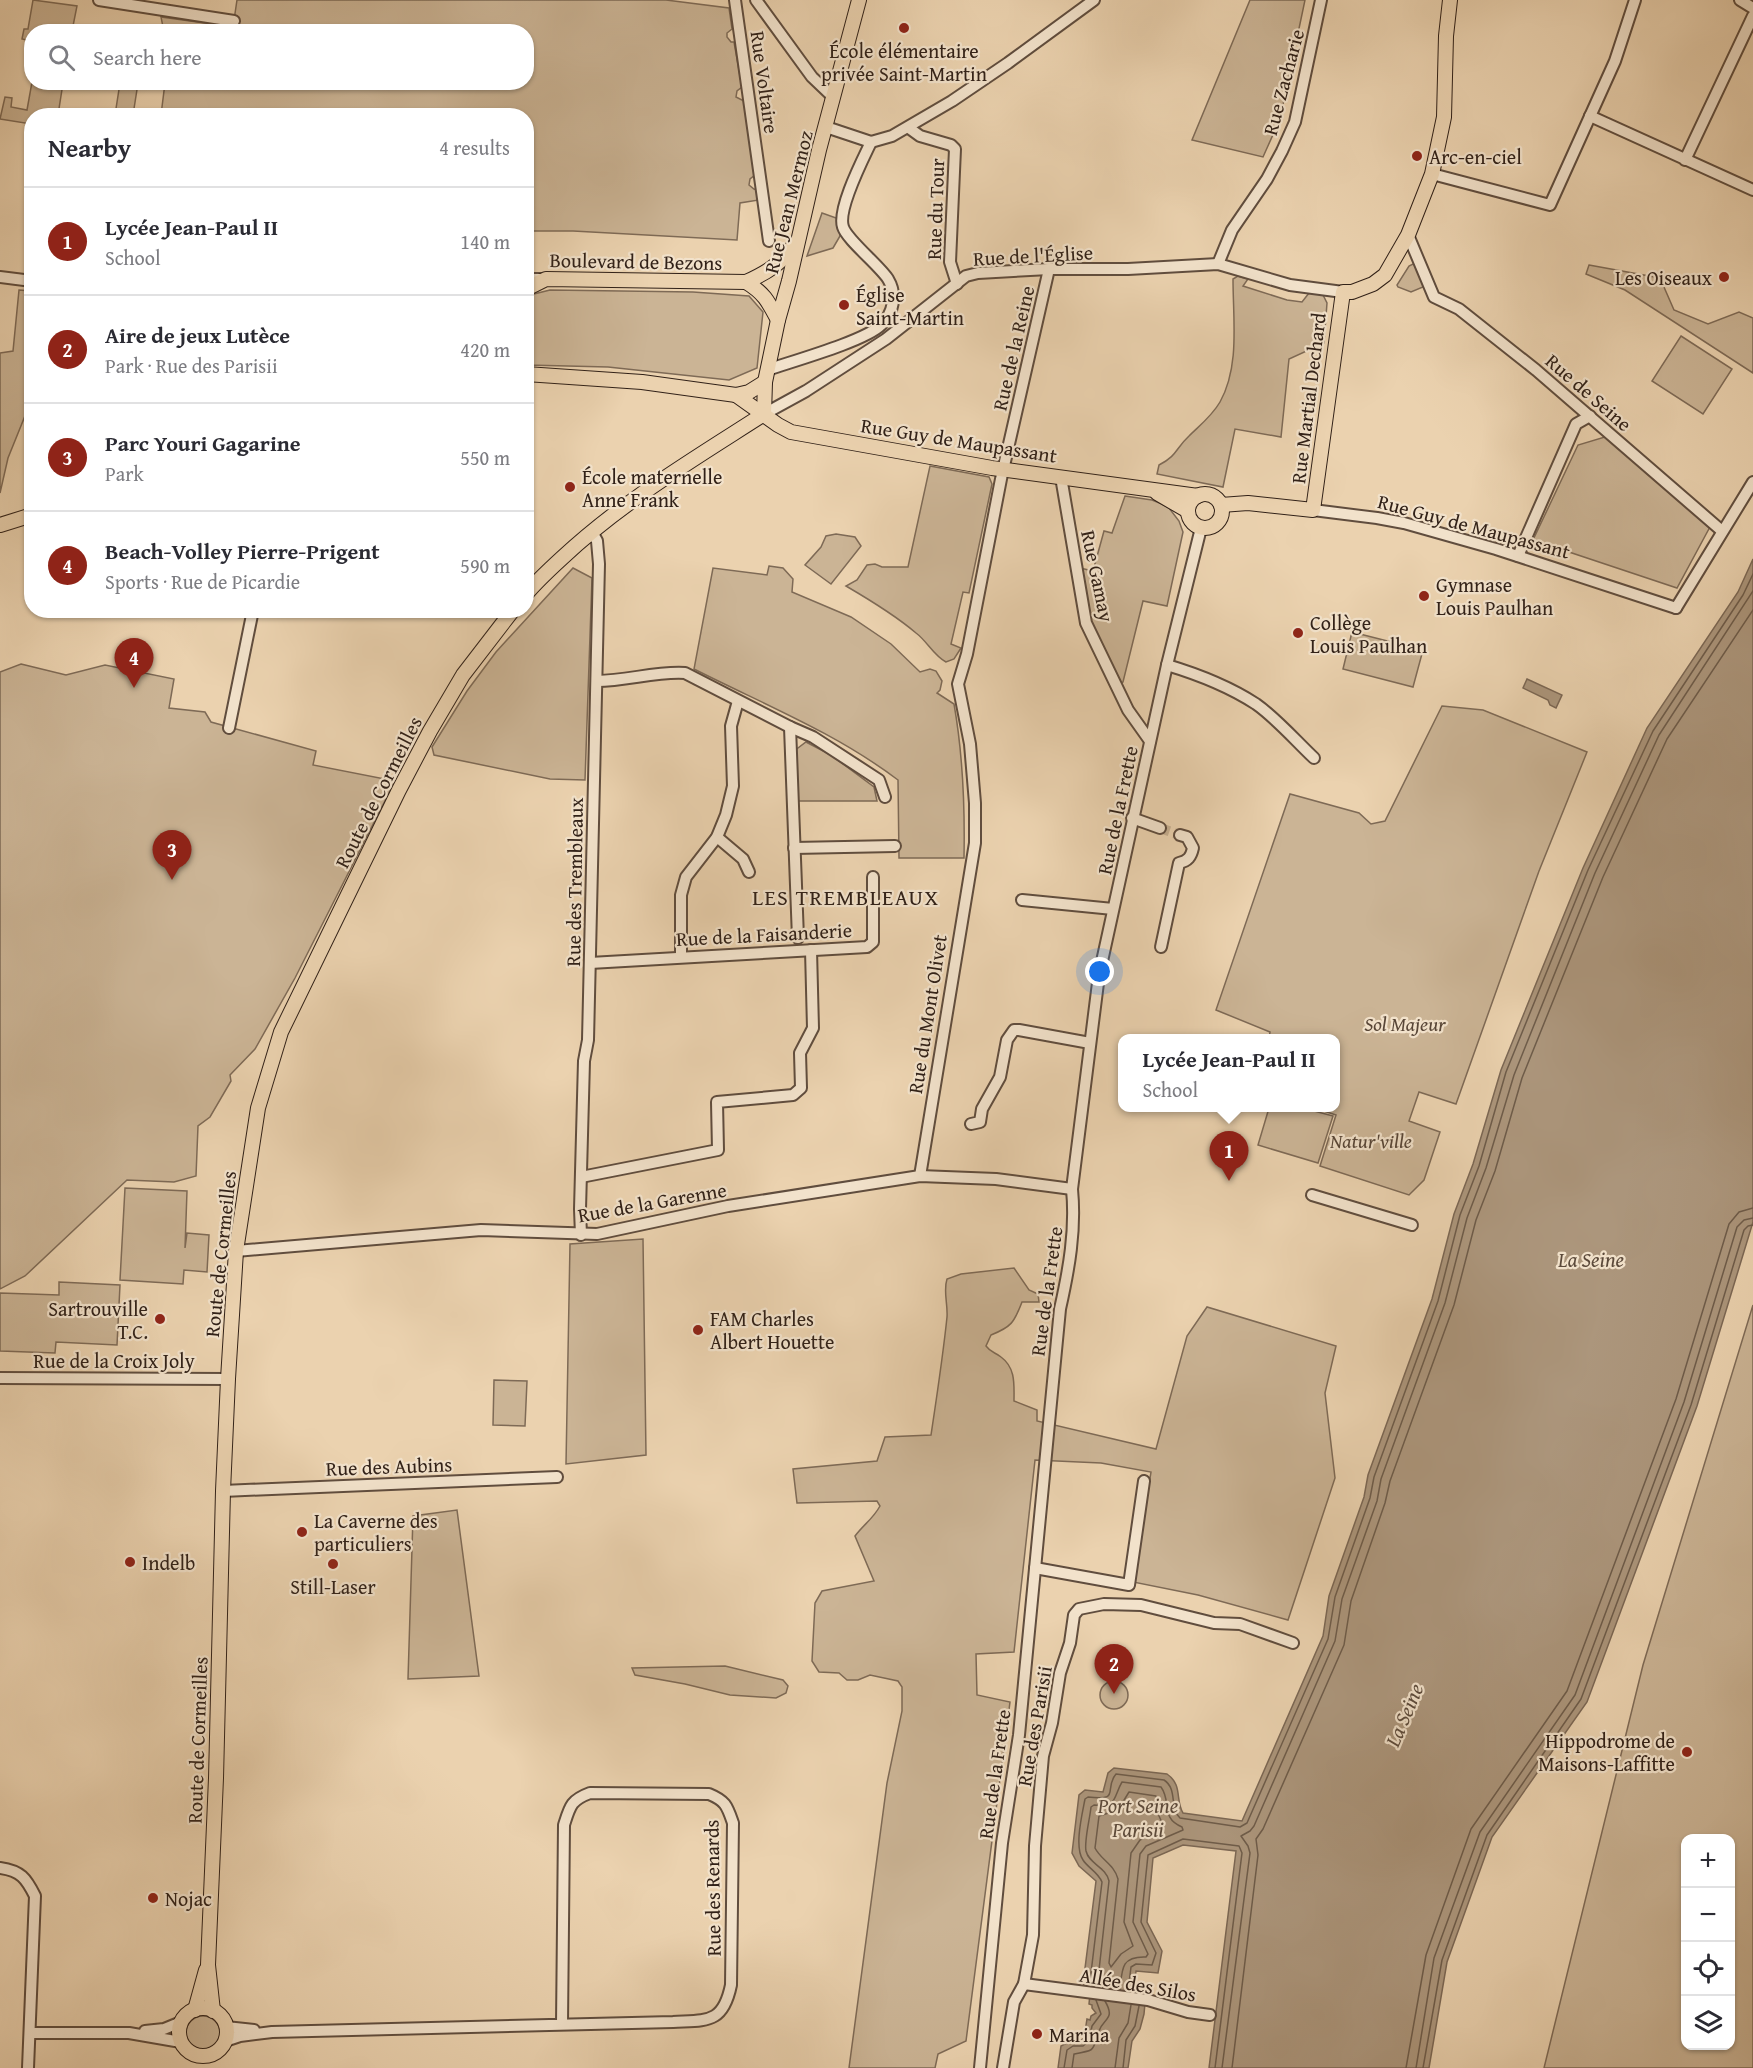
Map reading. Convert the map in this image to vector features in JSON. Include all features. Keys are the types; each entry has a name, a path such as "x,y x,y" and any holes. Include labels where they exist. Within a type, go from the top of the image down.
{"main road":[{"name":"Rue Jean Mermoz","path":"764,414 766,376 778,320 832,97 844,63 859,0"},
{"path":"1343,292 1352,292 1373,284 1384,275 1408,235 1432,174 1444,117 1446,36 1450,0"},
{"name":"Boulevard de Bezons","path":"546,279 746,282 764,275 776,266 785,258 798,238"},
{"path":"534,285 546,279"},
{"name":"Boulevard de Bezons","path":"746,282 761,292 778,320"},
{"name":"Rue Martial Dechard","path":"1313,510 1343,292"},
{"path":"534,375 642,382 736,395 749,392 766,376"},
{"name":"Rue Guy de Maupassant","path":"736,395 791,432 1004,470 1198,496"},
{"path":"534,586 592,532 658,482 764,414"},
{"name":"Rue Guy de Maupassant","path":"1152,490 1188,511"},
{"path":"1208,494 1214,496 1221,504 1220,521 1211,527 1202,528 1192,522 1188,511 1191,502 1198,496 1208,494"},
{"name":"Rue Guy de Maupassant","path":"1221,504 1248,503 1313,510"},
{"path":"1,524 24,517"},
{"name":"Route de Cormeilles","path":"213,2010 208,1965 216,1788 228,1379 236,1251 258,1108 281,1032 365,857 430,731 463,675 507,618"},
{"name":"Route de Cormeilles","path":"195,2010 208,1965"},
{"path":"204,2008 213,2010 219,2014 226,2027 225,2042 209,2062 193,2061 181,2042 179,2035 181,2022 189,2012 204,2008"}],"street":[{"path":"99,0 169,5 234,21"},
{"name":"Rue Voltaire","path":"735,0 769,241"},
{"path":"756,0 812,77 832,97"},
{"path":"826,126 871,142 892,136 909,128 1008,63 1094,0"},
{"name":"Rue Zacharie","path":"1218,264 1232,230 1270,173 1295,122 1322,0"},
{"path":"1432,174 1550,205 1615,61 1635,0"},
{"path":"1740,0 1753,8"},
{"path":"1685,160 1753,16"},
{"path":"1590,116 1753,190"},
{"name":"Rue du Tour","path":"909,128 920,136 951,145 955,149 950,262 957,284"},
{"path":"766,376 863,336 881,326 890,313 894,295 889,280 843,228 843,213 857,171 871,142"},
{"name":"Rue de Seine","path":"1408,235 1434,297 1460,309 1590,416 1722,531"},
{"name":"Rue de l'Église","path":"764,414 806,391 886,339 966,276 978,273 1218,264 1290,285 1343,292"},
{"name":"Rue de la Reine","path":"1004,470 1049,269"},
{"path":"0,277 24,280"},
{"name":"Boulevard de Bezons","path":"534,279 546,279"},
{"path":"1518,556 1576,424 1590,416"},
{"name":"Rue du Mont Olivet","path":"920,1176 975,843 975,803 970,744 958,684 967,654 1004,470"},
{"name":"Rue Gamay","path":"1062,477 1086,623 1128,710 1150,741"},
{"path":"1722,531 1753,482"},
{"name":"Rue Guy de Maupassant","path":"1313,510 1404,523 1518,556 1677,611 1722,531"},
{"name":"Rue de la Frette","path":"980,2068 1002,1843 1019,1735 1060,1309 1069,1267 1074,1220 1072,1189 1099,975 1167,665 1202,528"},
{"name":"Rue des Trembleaux","path":"581,1235 599,564 597,541 592,532"},
{"path":"229,728 251,618"},
{"path":"1167,665 1202,677 1258,706 1314,758"},
{"path":"597,681 618,681 673,672 685,673 790,727 813,736 879,780 885,797"},
{"path":"681,956 681,895 686,877 717,837 726,815 733,786 731,726 738,700"},
{"path":"790,727 798,938"},
{"path":"1132,818 1160,828"},
{"path":"1161,946 1179,863 1186,862 1193,848 1187,837 1179,835"},
{"path":"717,837 743,859 749,872"},
{"path":"794,848 895,846"},
{"name":"Rue de la Faisanderie","path":"590,963 867,947 873,942 873,877"},
{"path":"1022,900 1113,909"},
{"path":"581,1176 718,1150 717,1102 793,1095 801,1088 800,1053 813,1028 811,950"},
{"path":"971,1124 980,1122 982,1109 1000,1077 1007,1040 1014,1030 1090,1043"},
{"name":"Rue de la Garenne","path":"236,1251 481,1230 597,1234 728,1206 920,1176 996,1179 1072,1189"},
{"path":"1312,1195 1412,1225"},
{"name":"Rue de la Croix Joly","path":"0,1378 228,1379"},
{"name":"Rue des Aubins","path":"223,1491 557,1477"},
{"path":"1128,1604 1144,1482"},
{"path":"1035,1568 1129,1585"},
{"name":"Rue des Parisii","path":"1003,2068 1014,2002 1024,1984 1033,1935 1035,1846 1043,1756 1052,1723 1060,1673 1070,1643 1074,1615 1079,1609 1104,1604 1141,1605 1214,1623 1240,1624 1293,1643"},
{"name":"Rue des Renards","path":"225,2042 240,2036 272,2032 562,2024 702,2020 714,2016 724,2009 731,1985 733,1823 727,1806 721,1799 709,1794 590,1793 577,1798 569,1807 564,1825 562,2024"},
{"path":"0,1868 15,1870 27,1881 35,1896 28,2068"},
{"name":"Allée des Silos","path":"1024,1984 1148,2000 1188,2012 1210,2015"},
{"path":"30,2032 129,2033 164,2028 181,2022"},
{"name":"Rue des Renards","path":"226,2027 272,2032"},
{"path":"129,2033 181,2042"}],"green space":[{"path":"33,0 77,6 73,24 29,24"},
{"path":"237,0 666,0 729,8 732,29 727,33 727,37 734,42 742,87 737,91 736,97 744,101 755,175 750,179 749,185 757,190 759,200 740,203 737,240 534,231 534,108 162,108 164,90 534,90 534,24 233,24"},
{"path":"1250,0 1305,0 1280,119 1263,157 1192,140"},
{"path":"161,17 211,24 162,24"},
{"path":"31,90 62,90 59,108 27,108"},
{"path":"119,90 137,90 134,108 116,108"},
{"path":"5,97 12,98 11,107 24,109 24,123 0,119"},
{"path":"822,213 839,219 840,236 833,248 807,256"},
{"path":"1417,262 1425,282 1423,287 1411,292 1398,287 1397,285 1409,266"},
{"path":"1589,265 1660,278 1674,310 1708,324 1739,312 1753,318 1753,373 1625,290 1586,274"},
{"path":"1238,276 1248,279 1243,286 1287,300 1302,302 1309,293 1322,293 1327,303 1324,343 1289,359 1281,437 1235,429 1223,487 1157,474 1159,465 1173,455 1213,412 1226,388 1233,358 1233,279"},
{"path":"19,290 24,290 24,418 8,458 0,493 0,353 13,351"},
{"path":"550,290 693,292 749,296 763,312 757,368 729,380 608,367 534,365 534,294"},
{"path":"1681,336 1732,369 1703,414 1652,381"},
{"path":"1608,436 1711,525 1677,588 1533,540 1578,445"},
{"path":"930,466 989,477 992,484 969,593 963,592 951,644 961,648 954,659 946,662 908,626 846,586 857,580 867,565 908,567"},
{"path":"1125,496 1152,500 1169,508 1179,521 1183,532 1167,606 1143,601 1121,683 1091,623 1080,568 1093,571 1104,531 1112,533"},
{"path":"836,534 855,537 861,546 831,584 805,565 821,547 826,536"},
{"path":"769,566 783,568 793,579 792,592 851,617 891,644 920,672 930,669 936,671 942,681 937,693 954,704 960,742 964,858 899,858 898,780 824,733 694,669 713,568 767,575"},
{"path":"573,568 592,578 585,780 550,779 434,755 432,747 467,691 496,652 527,618 534,618 534,611"},
{"path":"1352,632 1423,650 1413,687 1343,669"},
{"path":"21,664 66,675 105,665 174,679 169,708 205,712 211,722 316,751 313,765 395,781 295,978 255,1049 230,1075 231,1081 210,1117 198,1126 196,1176 174,1182 127,1180 25,1276 0,1289 0,672"},
{"path":"1442,706 1483,710 1587,752 1539,871 1456,1104 1419,1092 1409,1121 1440,1132 1424,1180 1409,1195 1320,1166 1336,1115 1327,1112 1340,1112 1340,1034 1270,1034 1270,1032 1216,1010 1290,794 1359,813 1371,824 1385,821"},
{"path":"806,742 831,755 874,787 877,801 796,801 794,751"},
{"path":"1268,1112 1318,1112 1333,1116 1318,1163 1258,1145"},
{"path":"125,1188 187,1191 185,1248 187,1233 209,1235 207,1272 184,1270 183,1284 120,1280"},
{"path":"643,1239 646,1455 566,1464 570,1244"},
{"path":"1014,1268 1029,1290 1038,1294 1039,1302 1022,1302 1011,1323 991,1335 986,1346 1006,1361 1013,1377 1014,1401 1037,1410 1037,1421 1156,1449 1187,1336 1207,1307 1336,1346 1325,1393 1335,1478 1288,1620 1198,1595 1133,1582 1151,1472 1101,1463 1035,1460 1014,1652 976,1654 977,1695 1010,1702 966,2041 938,2054 935,2068 849,2068 887,1783 902,1711 902,1687 898,1681 870,1675 858,1680 847,1680 839,1673 819,1672 812,1661 815,1603 822,1591 874,1581 855,1536 880,1506 877,1501 797,1503 793,1469 877,1461 885,1437 931,1435 947,1317 945,1288 947,1279 961,1274"},
{"path":"59,1282 120,1285 117,1345 56,1342 55,1353 0,1351 0,1293 59,1295"},
{"name":"Hippodrome de Maisons-Laffitte","path":"1753,1305 1753,2068 1544,2068 1643,1665"},
{"path":"494,1380 527,1381 525,1426 493,1425"},
{"path":"457,1510 479,1676 408,1679 413,1516"},
{"path":"725,1666 783,1680 788,1686 786,1693 776,1698 730,1695 635,1675 632,1668"},
{"path":"1114,1681 1124,1685 1128,1695 1124,1705 1114,1709 1104,1705 1100,1695 1104,1685"},
{"path":"203,2016 215,2021 220,2033 215,2045 203,2050 191,2045 186,2033 191,2021"}],"water":[{"name":"La Seine","path":"1753,559 1753,1222 1697,1406 1587,1702 1492,1837 1447,1962 1429,2068 1209,2068 1236,1851 1183,1845 1153,1858 1147,1922 1162,1951 1158,1973 1136,1971 1134,1990 1146,1992 1144,2014 1140,2029 1132,2041 1128,2068 1058,2068 1061,2046 1072,2040 1084,2038 1087,2019 1090,2020 1091,2016 1096,2013 1089,2004 1090,1994 1083,1984 1096,1881 1079,1866 1072,1853 1079,1795 1085,1790 1103,1792 1108,1773 1114,1768 1167,1774 1175,1783 1183,1813 1242,1821 1323,1636 1329,1596 1364,1497 1368,1475 1432,1299 1454,1214 1473,1164 1501,1070 1583,868 1647,728 1738,592"},
{"path":"1527,679 1562,695 1556,708 1550,705 1548,700 1523,688"}],"tunnel":[{"path":"1160,828 1180,835"}],"place":[{"name":"École élémentaire privée Saint-Martin","path":"904,28"},
{"name":"Arc-en-ciel","path":"1417,156"},
{"name":"Les Oiseaux","path":"1724,277"},
{"name":"Église Saint-Martin","path":"844,305"},
{"name":"École maternelle Anne Frank","path":"570,487"},
{"name":"Gymnase Louis Paulhan","path":"1424,596"},
{"name":"Collège Louis Paulhan","path":"1298,633"},
{"name":"Beach-Volley Pierre-Prigent","path":"134,688"},
{"name":"Parc Youri Gagarine","path":"172,880"},
{"name":"Lycée Jean-Paul II","path":"1229,1181"},
{"name":"Sartrouville T.C.","path":"160,1319"},
{"name":"FAM Charles Albert Houette","path":"698,1330"},
{"name":"La Caverne des particuliers","path":"302,1532"},
{"name":"Indelb","path":"130,1562"},
{"name":"Still-Laser","path":"333,1564"},
{"name":"Aire de jeux Lutèce","path":"1114,1694"},
{"name":"Hippodrome de Maisons-Laffitte","path":"1687,1752"},
{"name":"Nojac","path":"153,1898"},
{"name":"Marina","path":"1037,2034"}],"district":[{"name":"LES TREMBLEAUX","path":"846,897"}],"park label":[{"name":"Sol Majeur","path":"1405,1023"},
{"name":"Natur'ville","path":"1371,1140"}],"water label":[{"name":"Port Seine Parisii","path":"1138,1817"}]}
